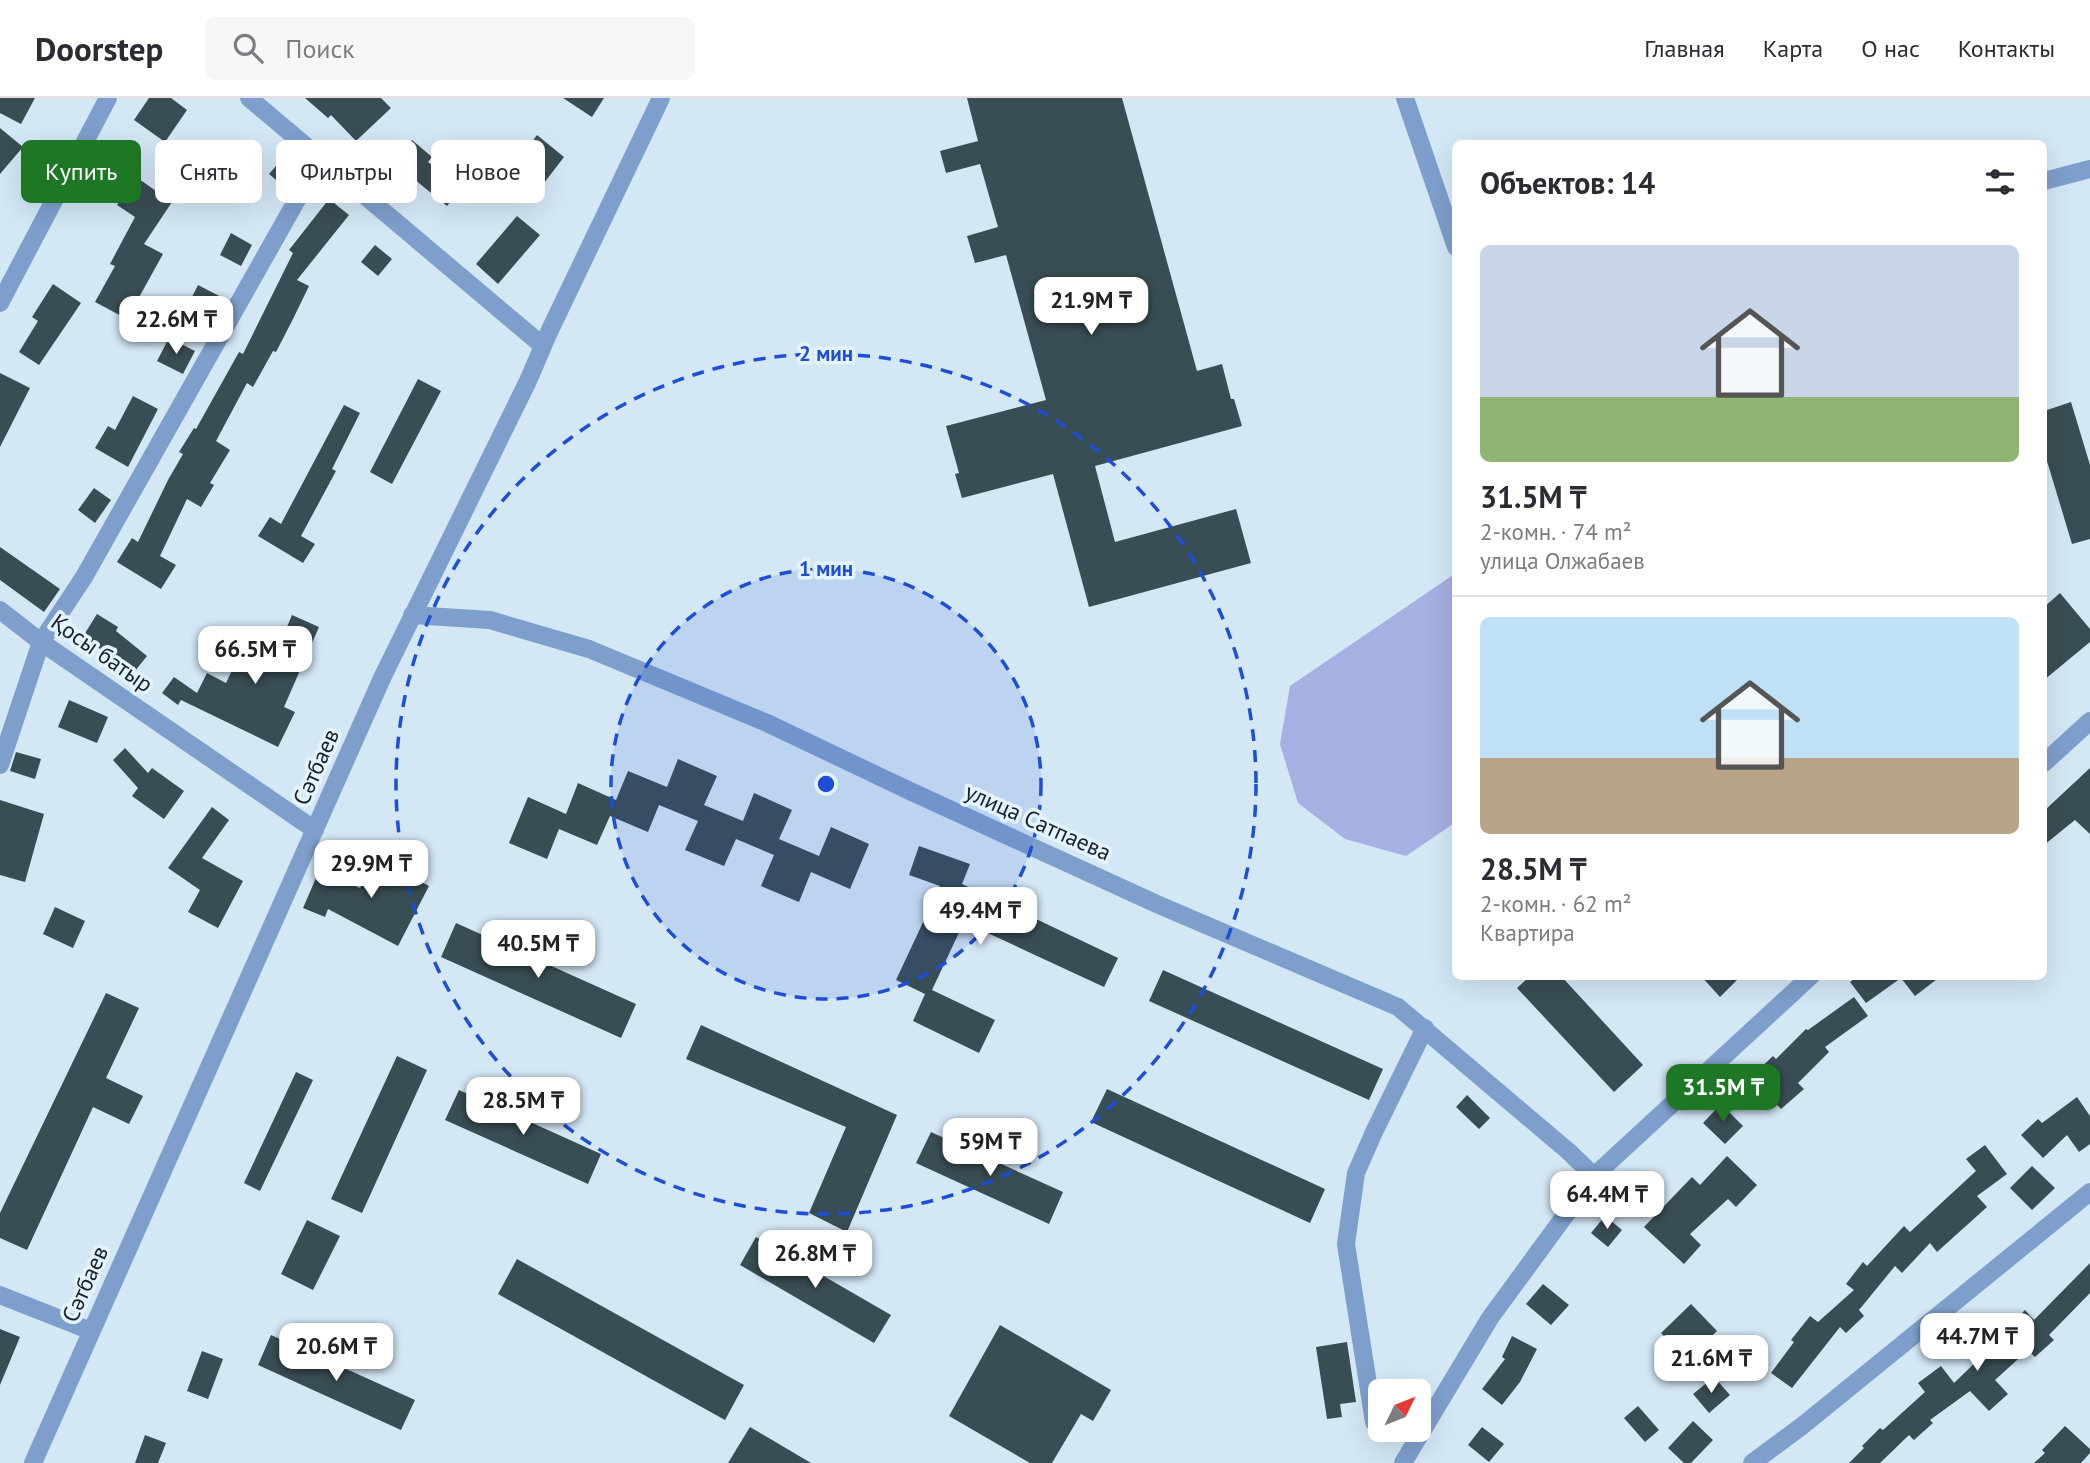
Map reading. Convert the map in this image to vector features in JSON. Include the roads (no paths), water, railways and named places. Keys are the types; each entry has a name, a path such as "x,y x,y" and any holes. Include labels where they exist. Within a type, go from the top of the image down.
{"street":[{"path":"0,303 107,98"},
{"path":"249,98 298,140"},
{"name":"Сәтбаев","path":"33,1463 412,615 661,98"},
{"path":"1405,98 1452,235"},
{"path":"2047,180 2090,169"},
{"path":"0,765 41,642 84,577 295,203"},
{"path":"372,203 543,346"},
{"name":"Қосы батыр","path":"0,610 41,642 315,830"},
{"name":"улица Сатпаева","path":"412,615 490,620 589,649 767,723 1147,899 1398,1007 1594,1176"},
{"path":"2047,760 2090,721"},
{"path":"1403,1463 1490,1318 1594,1176 1807,980"},
{"path":"1368,1384 1346,1244 1356,1172 1425,1028"},
{"path":"1752,1463 2090,1192"},
{"path":"0,1295 91,1331"}]}
